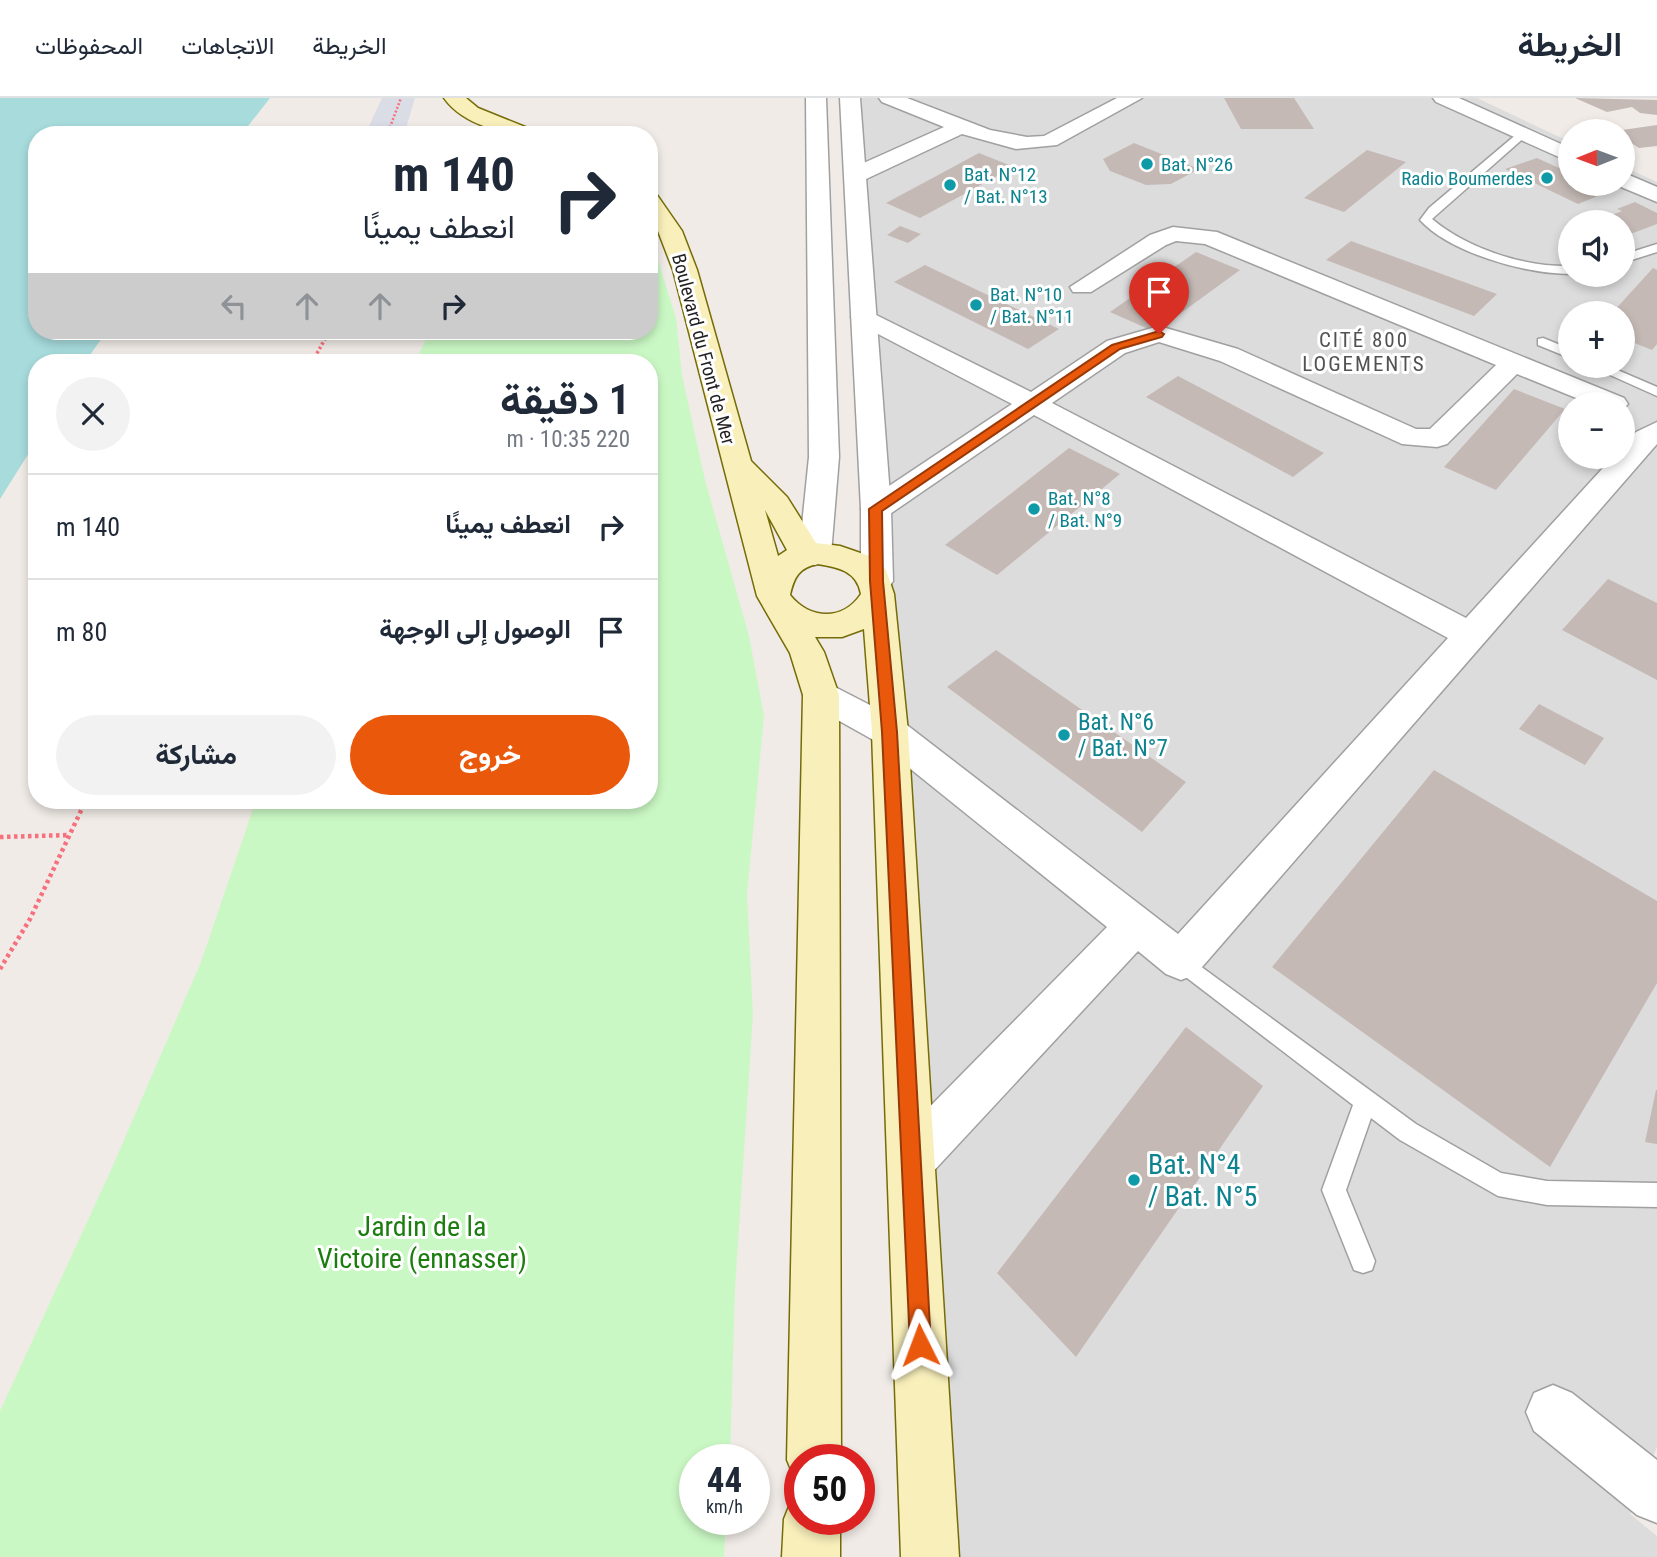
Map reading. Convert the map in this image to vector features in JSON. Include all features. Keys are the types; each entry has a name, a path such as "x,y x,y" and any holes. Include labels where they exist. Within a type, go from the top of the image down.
{"main road":[{"path":"454,98 471,111 507,126"},
{"name":"Boulevard du Front de Mer","path":"658,213 670,231 685,270 734,463 776,602 807,652 821,695 814,1444"},
{"path":"734,463 770,492 811,555"},
{"path":"877,587 873,606 861,617 846,624 808,625 792,618 776,602 773,583 791,562 811,555 854,559 868,568 877,587 890,732 930,1557"},
{"path":"811,1557 812,1535"}],"street":[{"path":"811,555 824,457 816,98"},
{"path":"850,98 876,509 877,587"},
{"path":"889,98 997,140 1037,144 1050,141 1132,98"},
{"path":"1443,98 1558,151"},
{"path":"856,175 961,127"},
{"path":"816,130 853,130"},
{"path":"1635,183 1654,190"},
{"path":"1082,287 1158,240 1173,234 1209,237 1583,392"},
{"path":"864,317 1191,485 1471,635"},
{"path":"876,509 1116,347 1159,334 1229,355 1412,438 1437,438 1512,364"},
{"path":"1635,407 1657,409"},
{"path":"821,695 890,732 1181,961 1646,438 1657,431"},
{"path":"911,1160 1135,926"},
{"path":"1553,1412 1657,1495"}],"lane":[{"path":"1522,135 1433,210 1426,220 1438,233 1531,268 1558,271"},
{"path":"1635,255 1657,248"},
{"path":"1543,342 1558,349"},
{"path":"1625,378 1657,392"},
{"path":"1181,961 1408,1132 1498,1184 1548,1193 1657,1195"},
{"path":"1363,1261 1334,1190 1366,1101"}],"path":[{"path":"390,126 401,98"},
{"path":"0,969 30,919 82,809"},
{"path":"0,837 69,835"}],"shaded area":[{"path":"382,98 415,98 407,126 369,126"},
{"path":"859,98 1477,98 1558,136 1558,196 1635,196 1635,172 1657,182 1657,1447 1630,1514 1657,1536 1657,1557 945,1557"}],"green space":[{"name":"Jardin de la Victoire (ennasser)","path":"658,260 676,318 682,375 705,480 749,636 764,716 747,895 753,1014 735,1289 730,1444 679,1444 679,1535 725,1535 724,1557 0,1557 0,1411 111,1170 201,962 253,809 658,809 658,354 419,354 426,340 658,340"}],"water":[{"path":"0,98 270,98 248,126 28,126 28,340 101,340 91,354 28,354 28,454 0,499"}],"building":[{"path":"1224,98 1294,98 1314,129 1241,129"},
{"path":"1575,98 1657,100 1657,115 1640,113 1632,107 1607,112"},
{"path":"1657,125 1657,146 1639,148 1635,145 1635,128"},
{"name":"Bat. N°26","path":"1134,143 1199,169 1171,184 1146,185 1110,171 1103,159"},
{"path":"1367,150 1406,162 1344,212 1304,198"},
{"name":"Bat. N°12 / Bat. N°13","path":"979,153 1014,167 920,218 886,203"},
{"name":"Radio Boumerdes","path":"1537,158 1558,168 1558,194 1505,169"},
{"name":"Radio Boumerdes","path":"1561,196 1598,196 1578,204"},
{"path":"1635,202 1657,213 1657,224 1635,232 1635,210 1617,209"},
{"path":"900,226 921,234 908,243 887,235"},
{"path":"1351,241 1497,294 1474,316 1326,260"},
{"path":"1196,252 1240,270 1155,332 1110,312"},
{"name":"Bat. N°10 / Bat. N°11","path":"925,265 1059,329 1028,349 894,282"},
{"path":"1653,268 1657,270 1657,344 1652,350 1635,343 1635,301 1623,301"},
{"path":"1178,376 1324,453 1293,477 1146,397"},
{"path":"1514,389 1558,406 1558,417 1496,490 1444,467"},
{"name":"Bat. N°8 / Bat. N°9","path":"1069,448 1120,474 997,575 945,545"},
{"path":"1608,579 1657,603 1657,680 1562,630"},
{"name":"Bat. N°6 / Bat. N°7","path":"996,650 1186,782 1142,832 947,687"},
{"path":"1539,704 1604,738 1585,765 1519,729"},
{"path":"1434,770 1657,901 1657,983 1550,1167 1272,967"},
{"name":"Bat. N°4 / Bat. N°5","path":"1186,1027 1263,1086 1076,1357 997,1273"},
{"path":"1657,1090 1657,1144 1645,1142"}],"place":[{"name":"Bat. N°26","path":"1147,164"},
{"name":"Radio Boumerdes","path":"1547,178"},
{"name":"Bat. N°12 / Bat. N°13","path":"950,185"},
{"name":"Bat. N°10 / Bat. N°11","path":"976,305"},
{"name":"Bat. N°8 / Bat. N°9","path":"1034,509"},
{"name":"Bat. N°6 / Bat. N°7","path":"1064,735"},
{"name":"Bat. N°4 / Bat. N°5","path":"1134,1180"}],"district":[{"name":"CITÉ 800 LOGEMENTS","path":"1364,352"}],"route":[{"path":"920,1345 890,732 877,581 876,509 1116,347 1159,334"}]}
